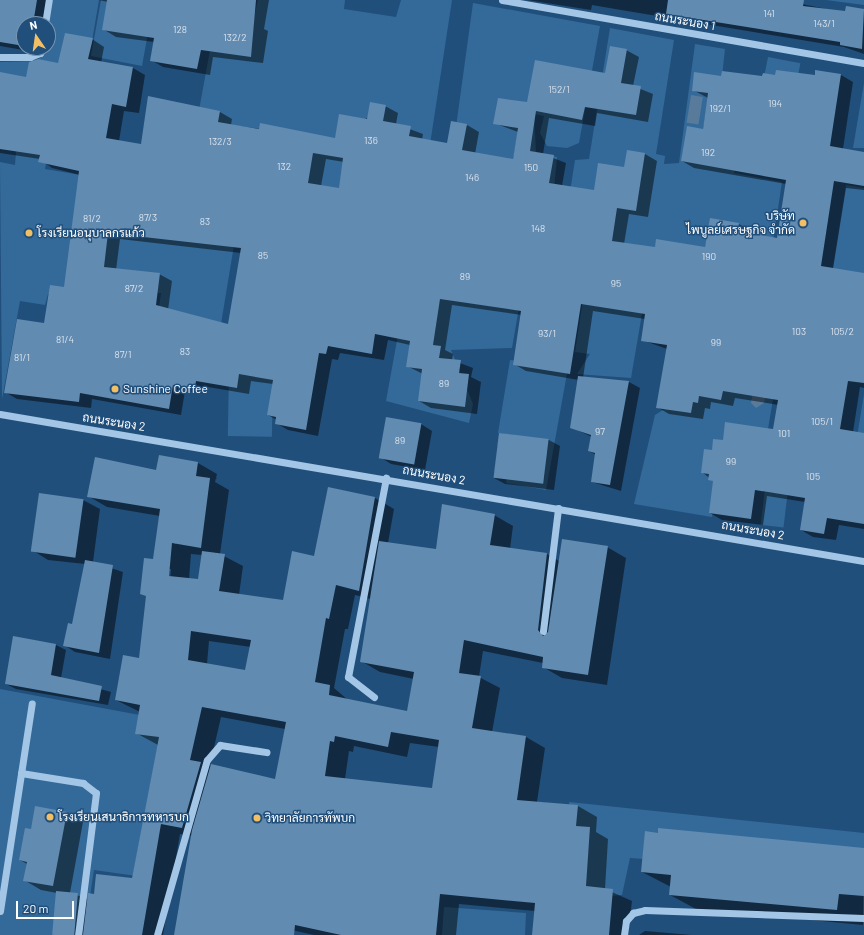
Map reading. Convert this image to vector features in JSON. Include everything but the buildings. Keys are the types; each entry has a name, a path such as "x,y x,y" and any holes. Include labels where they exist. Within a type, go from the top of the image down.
{"street":[{"path":"46,16 49,0"},
{"name":"ถนนระนอง 1","path":"502,0 864,62"},
{"path":"0,57 32,56"},
{"name":"ถนนระนอง 2","path":"0,414 386,478 864,560"},
{"path":"374,697 359,689 348,677 386,478"},
{"path":"543,631 558,508"},
{"path":"0,911 32,703"},
{"path":"157,935 206,760 220,745 266,752"},
{"path":"21,773 83,783 96,793 78,935"},
{"path":"624,935 626,921 633,912 645,910 864,918"}],"shaded area":[{"path":"49,0 99,0 91,47 59,84 45,169 177,191 235,239 220,330 158,314 161,293 48,294 45,305 20,301 2,399 0,162 15,165 18,125 0,121 0,62 38,61 39,56 56,56 56,16 49,16"},
{"path":"101,0 154,0 142,66 91,56"},
{"path":"258,0 345,0 344,9 396,17 401,0 452,0 429,151 452,156 473,3 600,26 579,143 567,148 547,146 540,133 544,116 534,114 536,153 557,157 554,189 570,192 575,160 589,159 610,28 674,40 656,154 665,156 664,164 679,163 695,44 725,49 721,86 748,90 734,173 782,182 766,288 529,249 512,348 451,350 473,404 469,423 386,401 417,230 184,192 217,12 254,17"},
{"path":"826,0 864,0 864,5"},
{"path":"768,57 800,63 796,88 763,82"},
{"path":"864,83 864,148 853,148"},
{"path":"691,95 703,97 698,125 687,123"},
{"path":"846,185 864,188 864,304 828,298"},
{"path":"583,300 643,308 631,378 577,374 590,354 575,352"},
{"path":"510,360 568,368 546,490 506,483 514,435 498,433"},
{"path":"229,370 273,371 272,437 228,436"},
{"path":"719,374 773,399 764,453 720,451 712,517 634,504 655,415"},
{"path":"755,379 768,385 764,403 756,408 751,403"},
{"path":"864,394 864,437 857,437"},
{"path":"765,489 788,492 783,528 761,525"},
{"name":"โรงเรียนเสนาธิการทหารบก","path":"0,689 172,721 137,876 94,870 84,935 0,935"},
{"path":"569,802 864,833 864,875 630,858 622,895 599,897 576,881"},
{"path":"444,907 526,913 525,935 442,935"}],"place":[{"name":"บริษัท ไพบูลย์เศรษฐกิจ จำกัด","path":"803,223"},
{"name":"โรงเรียนอนุบาลกรแก้ว","path":"29,233"},
{"name":"Sunshine Coffee","path":"115,389"},
{"name":"โรงเรียนเสนาธิการทหารบก","path":"50,817"},
{"name":"วิทยาลัยการทัพบก","path":"257,818"}]}
